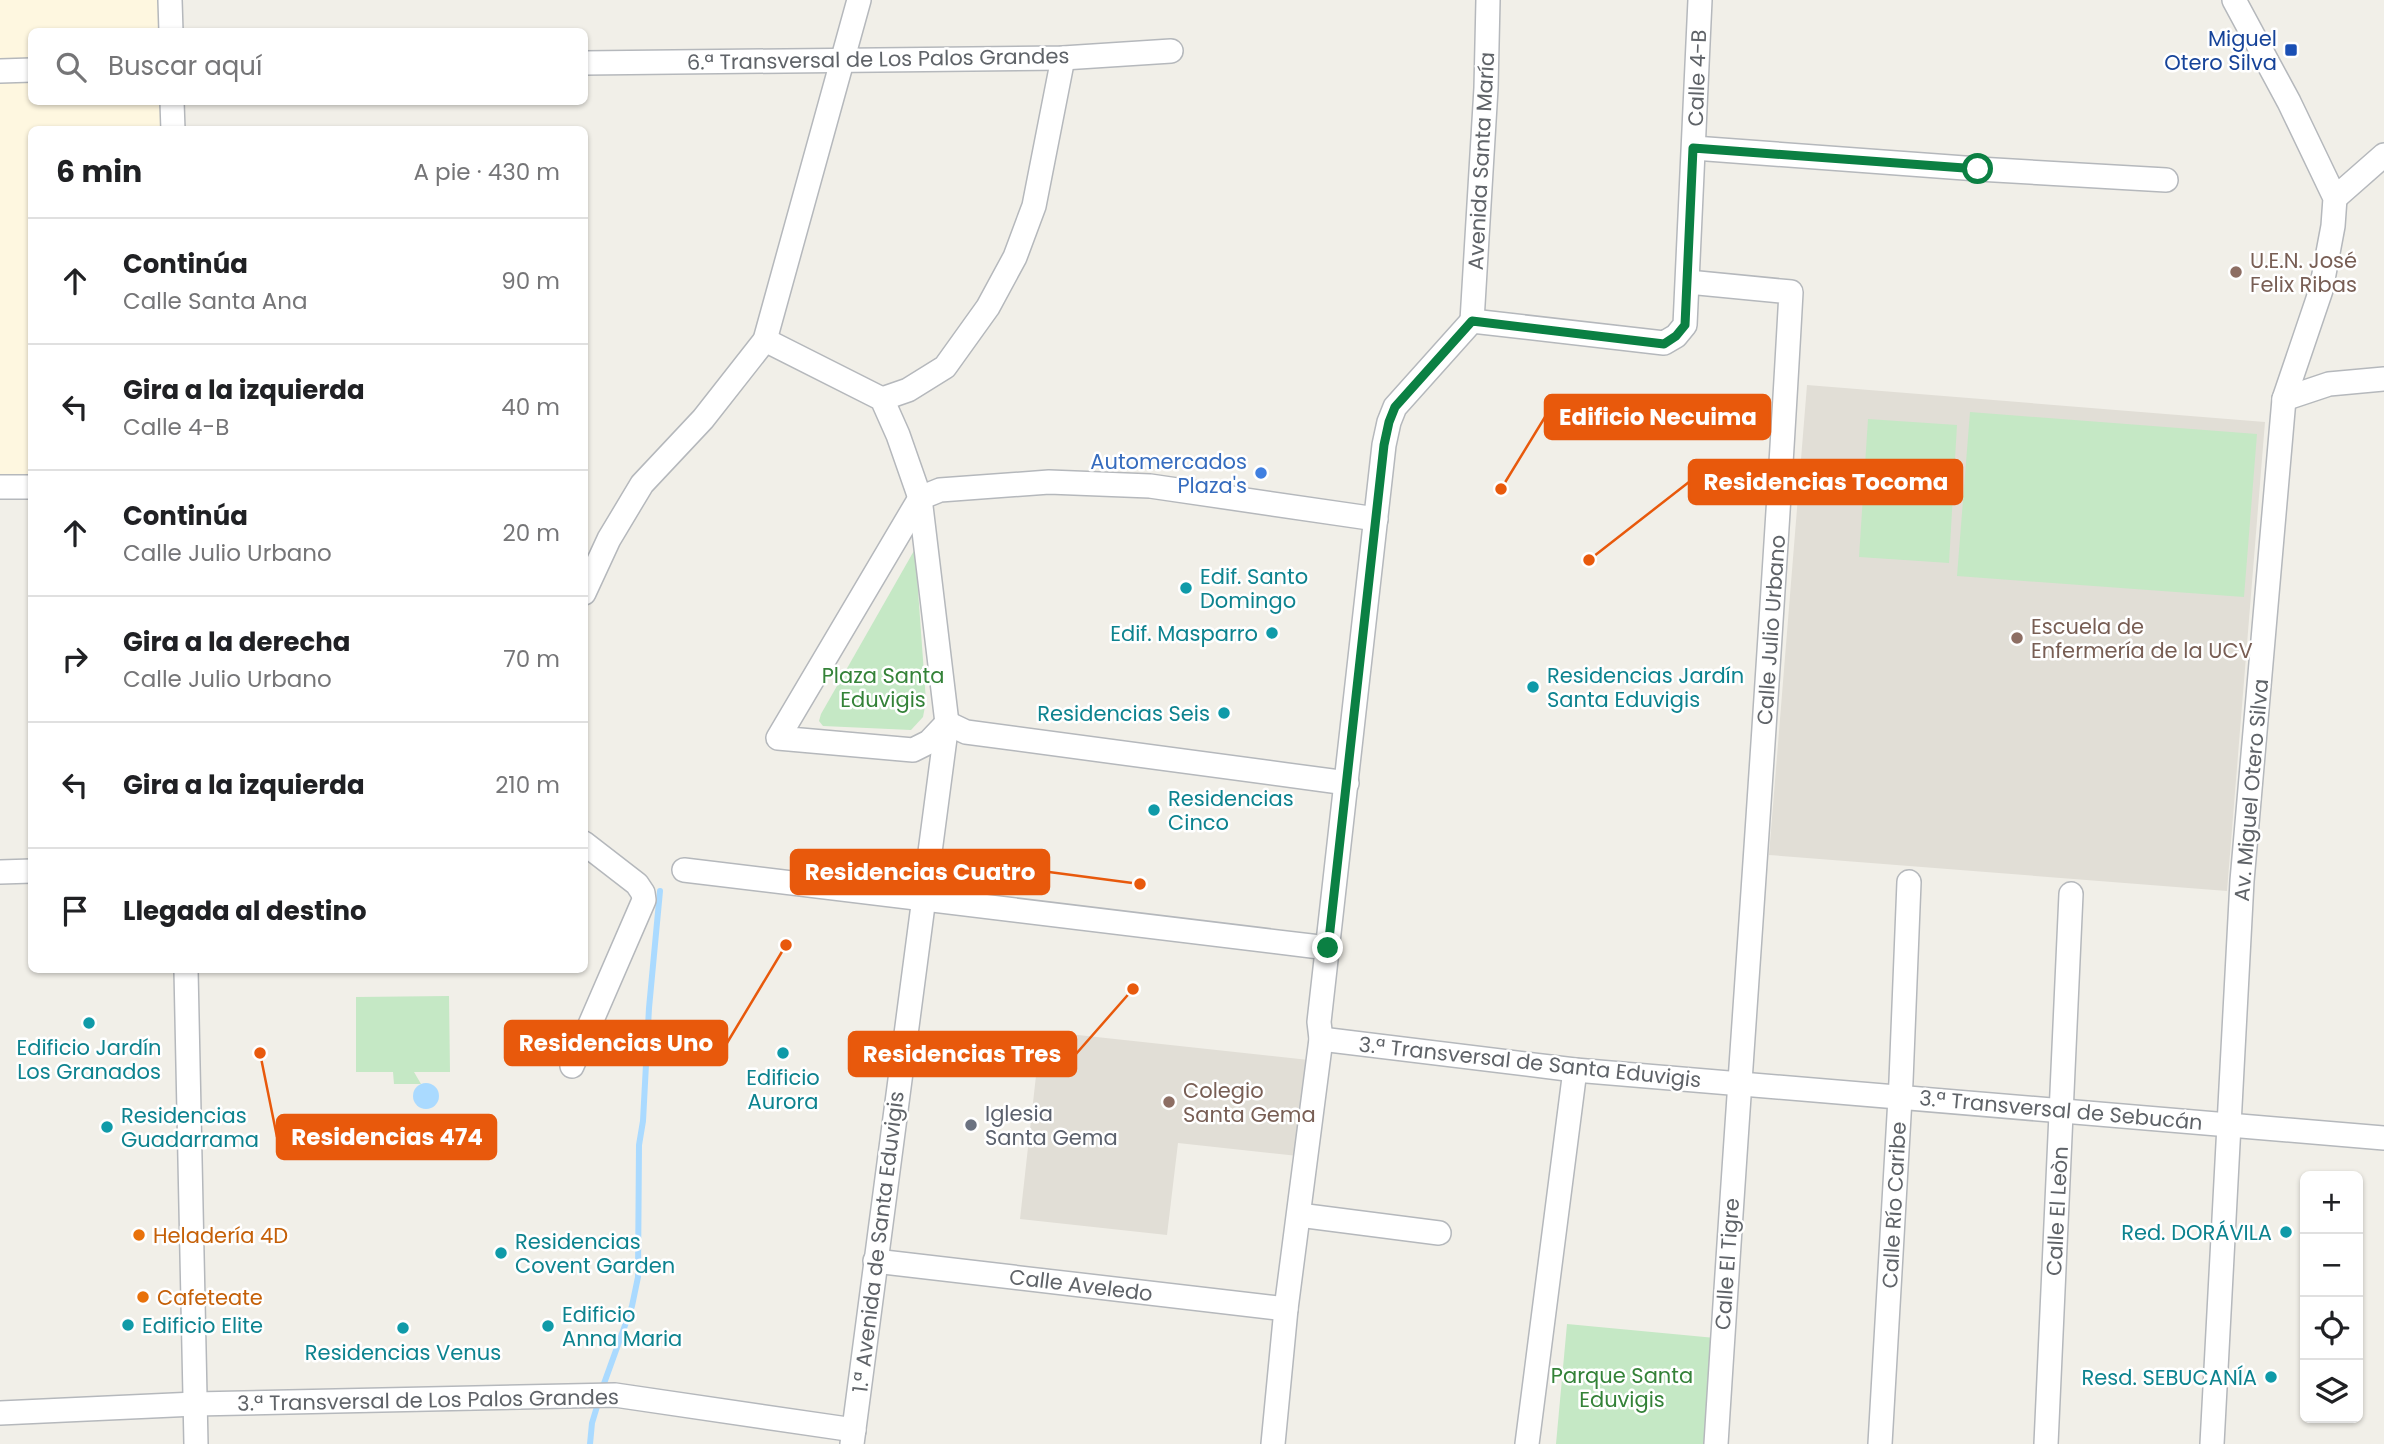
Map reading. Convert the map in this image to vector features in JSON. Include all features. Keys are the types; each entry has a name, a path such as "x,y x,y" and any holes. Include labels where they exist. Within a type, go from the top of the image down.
{"street":[{"path":"170,0 171,28"},
{"path":"588,584 609,539 642,484 703,419 765,340 859,0"},
{"name":"Avenida Santa María","path":"1472,321 1486,88 1488,0"},
{"name":"Calle 4-B","path":"1688,282 1700,0"},
{"path":"2234,0 2290,102 2335,198 2384,155"},
{"name":"6.ª Transversal de Los Palos Grandes","path":"588,62 1063,58 1171,51"},
{"path":"765,340 882,399 908,390 945,368 988,307 1015,257 1034,206 1063,58"},
{"path":"0,71 28,70"},
{"path":"172,105 173,126"},
{"path":"1693,148 2166,180"},
{"name":"Av. Miguel Otero Silva","path":"2212,1444 2242,881 2284,399 2321,290 2333,226 2335,198"},
{"path":"1273,1444 1286,1309 1321,1040 1319,1022 1384,445 1389,422 1395,407 1472,321 1664,344 1676,336 1685,325 1688,282"},
{"name":"Calle Julio Urbano","path":"1688,282 1791,292 1775,589 1739,1084"},
{"path":"2284,399 2329,384 2384,379"},
{"name":"1.ª Avenida de Santa Eduvigis","path":"853,1437 947,723 920,498 882,399"},
{"path":"1347,783 966,732 947,723 929,742 913,750 778,738 920,498 940,490 1035,482 1138,486 1376,519"},
{"path":"0,487 28,487"},
{"path":"572,1066 644,900 643,892 632,879 588,847"},
{"path":"684,870 1328,948"},
{"path":"0,872 28,871"},
{"name":"Calle Río Caribe","path":"1880,1444 1909,882"},
{"name":"Calle El Leòn","path":"2046,1444 2071,894"},
{"path":"186,973 195,1444"},
{"name":"3.ª Transversal de Santa Eduvigis","path":"1321,1040 1575,1070 1739,1084"},
{"path":"1527,1444 1575,1070"},
{"name":"3.ª Transversal de Sebucán","path":"1739,1084 2384,1138"},
{"name":"Calle El Tigre","path":"1716,1444 1739,1084"},
{"path":"1299,1215 1439,1233"},
{"name":"Calle Aveledo","path":"875,1261 1286,1309"},
{"name":"3.ª Transversal de Los Palos Grandes","path":"0,1413 195,1404 615,1395 853,1437"}],"shaded area":[{"path":"0,0 172,0 173,28 28,28 28,105 174,105 175,126 28,126 28,487 0,487"},
{"name":"Escuela de Enfermería de la UCV","path":"1807,385 2265,422 2227,891 1769,855"},
{"name":"Colegio Santa Gema","path":"1041,1031 1309,1060 1298,1156 1178,1143 1167,1235 1020,1219"}],"green space":[{"path":"1970,412 2257,434 2244,597 1957,576"},
{"path":"1868,419 1957,425 1949,563 1859,557"},
{"name":"Plaza Santa Eduvigis","path":"915,549 926,701 923,717 911,730 823,726 819,721 821,714"},
{"path":"449,996 450,1072 414,1072 421,1084 394,1084 393,1072 356,1072 356,997"},
{"name":"Parque Santa Eduvigis","path":"1567,1324 1726,1339 1716,1444 1556,1444"}],"water":[{"path":"426,1083 435,1087 439,1096 435,1105 426,1109 417,1105 413,1096 417,1087"}],"waterway":[{"path":"602,1389 632,1306 638,1277 639,1145 660,891"},
{"path":"590,1444 592,1423 599,1400"}],"place":[{"name":"Miguel Otero Silva","path":"2291,50"},
{"name":"U.E.N. José Felix Ribas","path":"2236,272"},
{"name":"Automercados Plaza's","path":"1261,473"},
{"name":"Edificio Necuima","path":"1501,489"},
{"name":"Residencias Tocoma","path":"1589,560"},
{"name":"Edif. Santo Domingo","path":"1186,588"},
{"name":"Edif. Masparro","path":"1272,633"},
{"name":"Escuela de Enfermería de la UCV","path":"2017,638"},
{"name":"Residencias Jardín Santa Eduvigis","path":"1533,687"},
{"name":"Residencias Seis","path":"1224,713"},
{"name":"Residencias Cinco","path":"1154,810"},
{"name":"Residencias Cuatro","path":"1140,884"},
{"name":"Residencias Uno","path":"786,945"},
{"name":"Residencias Tres","path":"1133,989"},
{"name":"Edificio Jardín Los Granados","path":"89,1023"},
{"name":"Residencias 474","path":"260,1053"},
{"name":"Edificio Aurora","path":"783,1053"},
{"name":"Colegio Santa Gema","path":"1169,1102"},
{"name":"Iglesia Santa Gema","path":"971,1125"},
{"name":"Residencias Guadarrama","path":"107,1127"},
{"name":"Red. DORÁVILA","path":"2286,1232"},
{"name":"Heladería 4D","path":"139,1235"},
{"name":"Residencias Covent Garden","path":"501,1253"},
{"name":"Cafeteate","path":"143,1297"},
{"name":"Edificio Elite","path":"128,1325"},
{"name":"Edificio Anna Maria","path":"548,1326"},
{"name":"Residencias Venus","path":"403,1328"},
{"name":"Resd. SEBUCANÍA","path":"2271,1377"}],"route":[{"path":"1328,948 1384,445 1395,407 1472,321 1664,344 1676,336 1685,325 1693,148 1978,169"}]}
